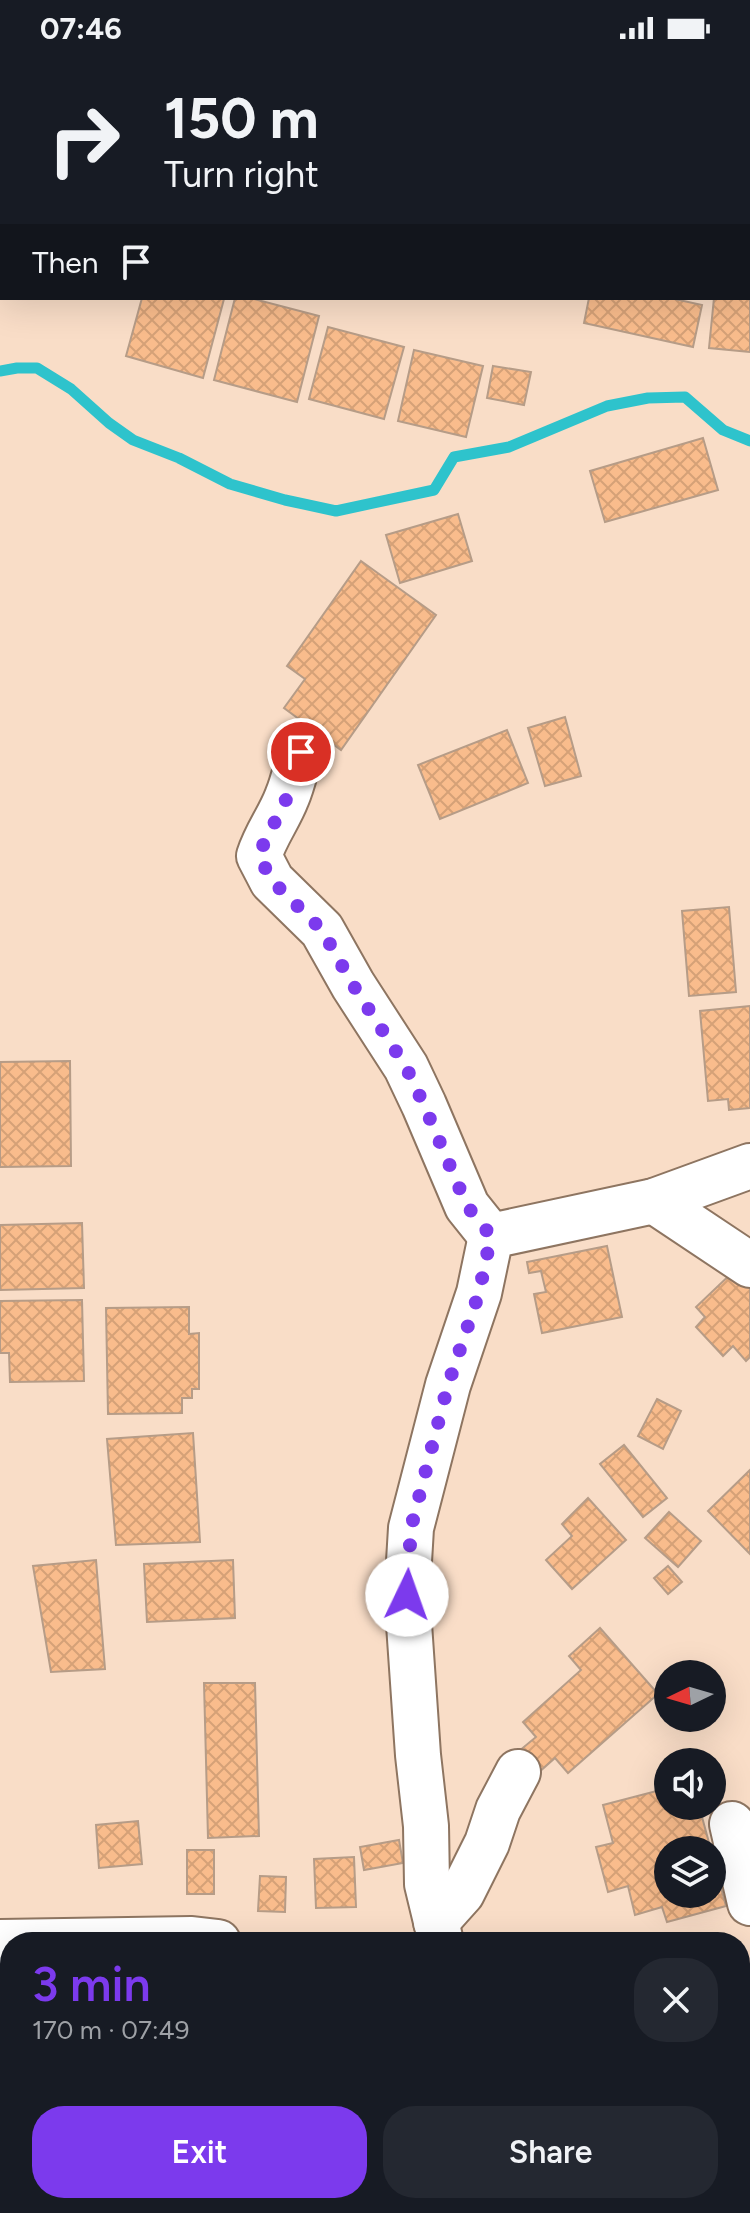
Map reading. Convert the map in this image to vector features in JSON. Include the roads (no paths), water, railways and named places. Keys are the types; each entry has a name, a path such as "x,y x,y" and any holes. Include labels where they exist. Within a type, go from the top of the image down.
{"street":[{"path":"301,752 288,795 266,835 259,856 272,881 322,930 406,1067 467,1206 491,1236"},
{"path":"491,1236 654,1201 750,1166"},
{"path":"654,1201 750,1265"},
{"path":"438,1932 427,1884 426,1826 407,1595 411,1528 448,1385 479,1293 491,1236"},
{"path":"438,1932 462,1893 518,1772"},
{"path":"732,1824 750,1903"}],"waterway":[{"path":"0,371 37,368 71,389 133,440 179,458 230,484 336,511 434,490 454,457 509,447 607,406 648,398 685,397 723,430 750,441"}]}
